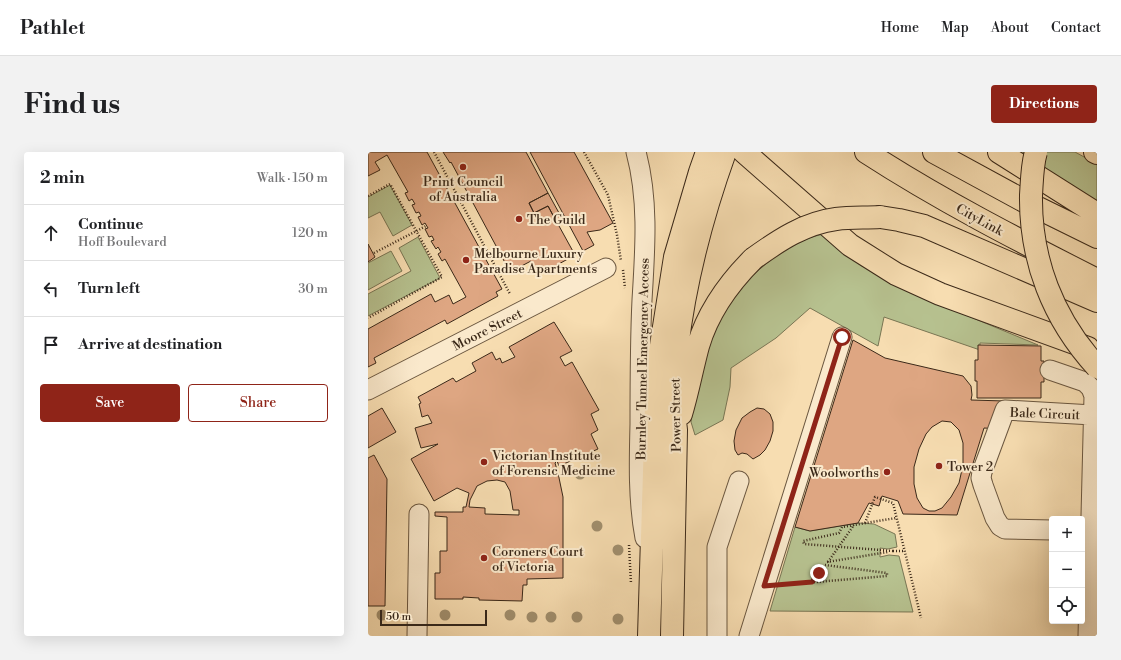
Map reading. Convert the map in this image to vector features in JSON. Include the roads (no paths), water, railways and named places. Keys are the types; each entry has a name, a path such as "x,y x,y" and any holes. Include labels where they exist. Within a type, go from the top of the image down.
{"highway":[{"name":"Power Street","path":"672,636 676,430 672,399 679,332 689,274 699,232 707,176 707,152"},
{"name":"Power Street","path":"649,636 656,407 660,352 675,257 707,176 725,152"},
{"path":"744,152 850,245 896,274 940,294 1097,352"},
{"name":"CityLink","path":"866,152 929,191 1002,232 1097,280"},
{"path":"934,152 1026,202 1097,237"},
{"path":"999,152 1097,214"},
{"path":"1036,152 1032,180 1031,204 1036,255 1048,291 1061,317 1081,349 1097,367"},
{"path":"676,430 687,395 699,344 707,323 719,301 731,283 753,259 775,243 798,230 812,225 836,219 880,217 924,226 1097,301"}],"street":[{"name":"Burnley Tunnel Emergency Access","path":"636,152 644,204 640,491 642,516 650,565"},
{"name":"Moore Street","path":"368,390 606,268"},
{"path":"749,636 842,337"},
{"path":"1050,370 1085,382 1091,388 1094,396 1086,530 1088,636"},
{"name":"Bale Circuit","path":"1049,530 1005,529 1000,526 995,518 982,484 982,472 1005,410 1093,415"},
{"path":"717,636 717,547 739,481"},
{"path":"416,636 419,514"}],"place":[{"name":"Print Council of Australia","path":"463,167"},
{"name":"The Guild","path":"519,219"},
{"name":"Melbourne Luxury Paradise Apartments","path":"466,260"},
{"name":"Victorian Institute of Forensic Medicine","path":"484,462"},
{"name":"Tower 2","path":"939,466"},
{"name":"Woolworths","path":"887,472"},
{"name":"Coroners Court of Victoria","path":"484,558"}]}
